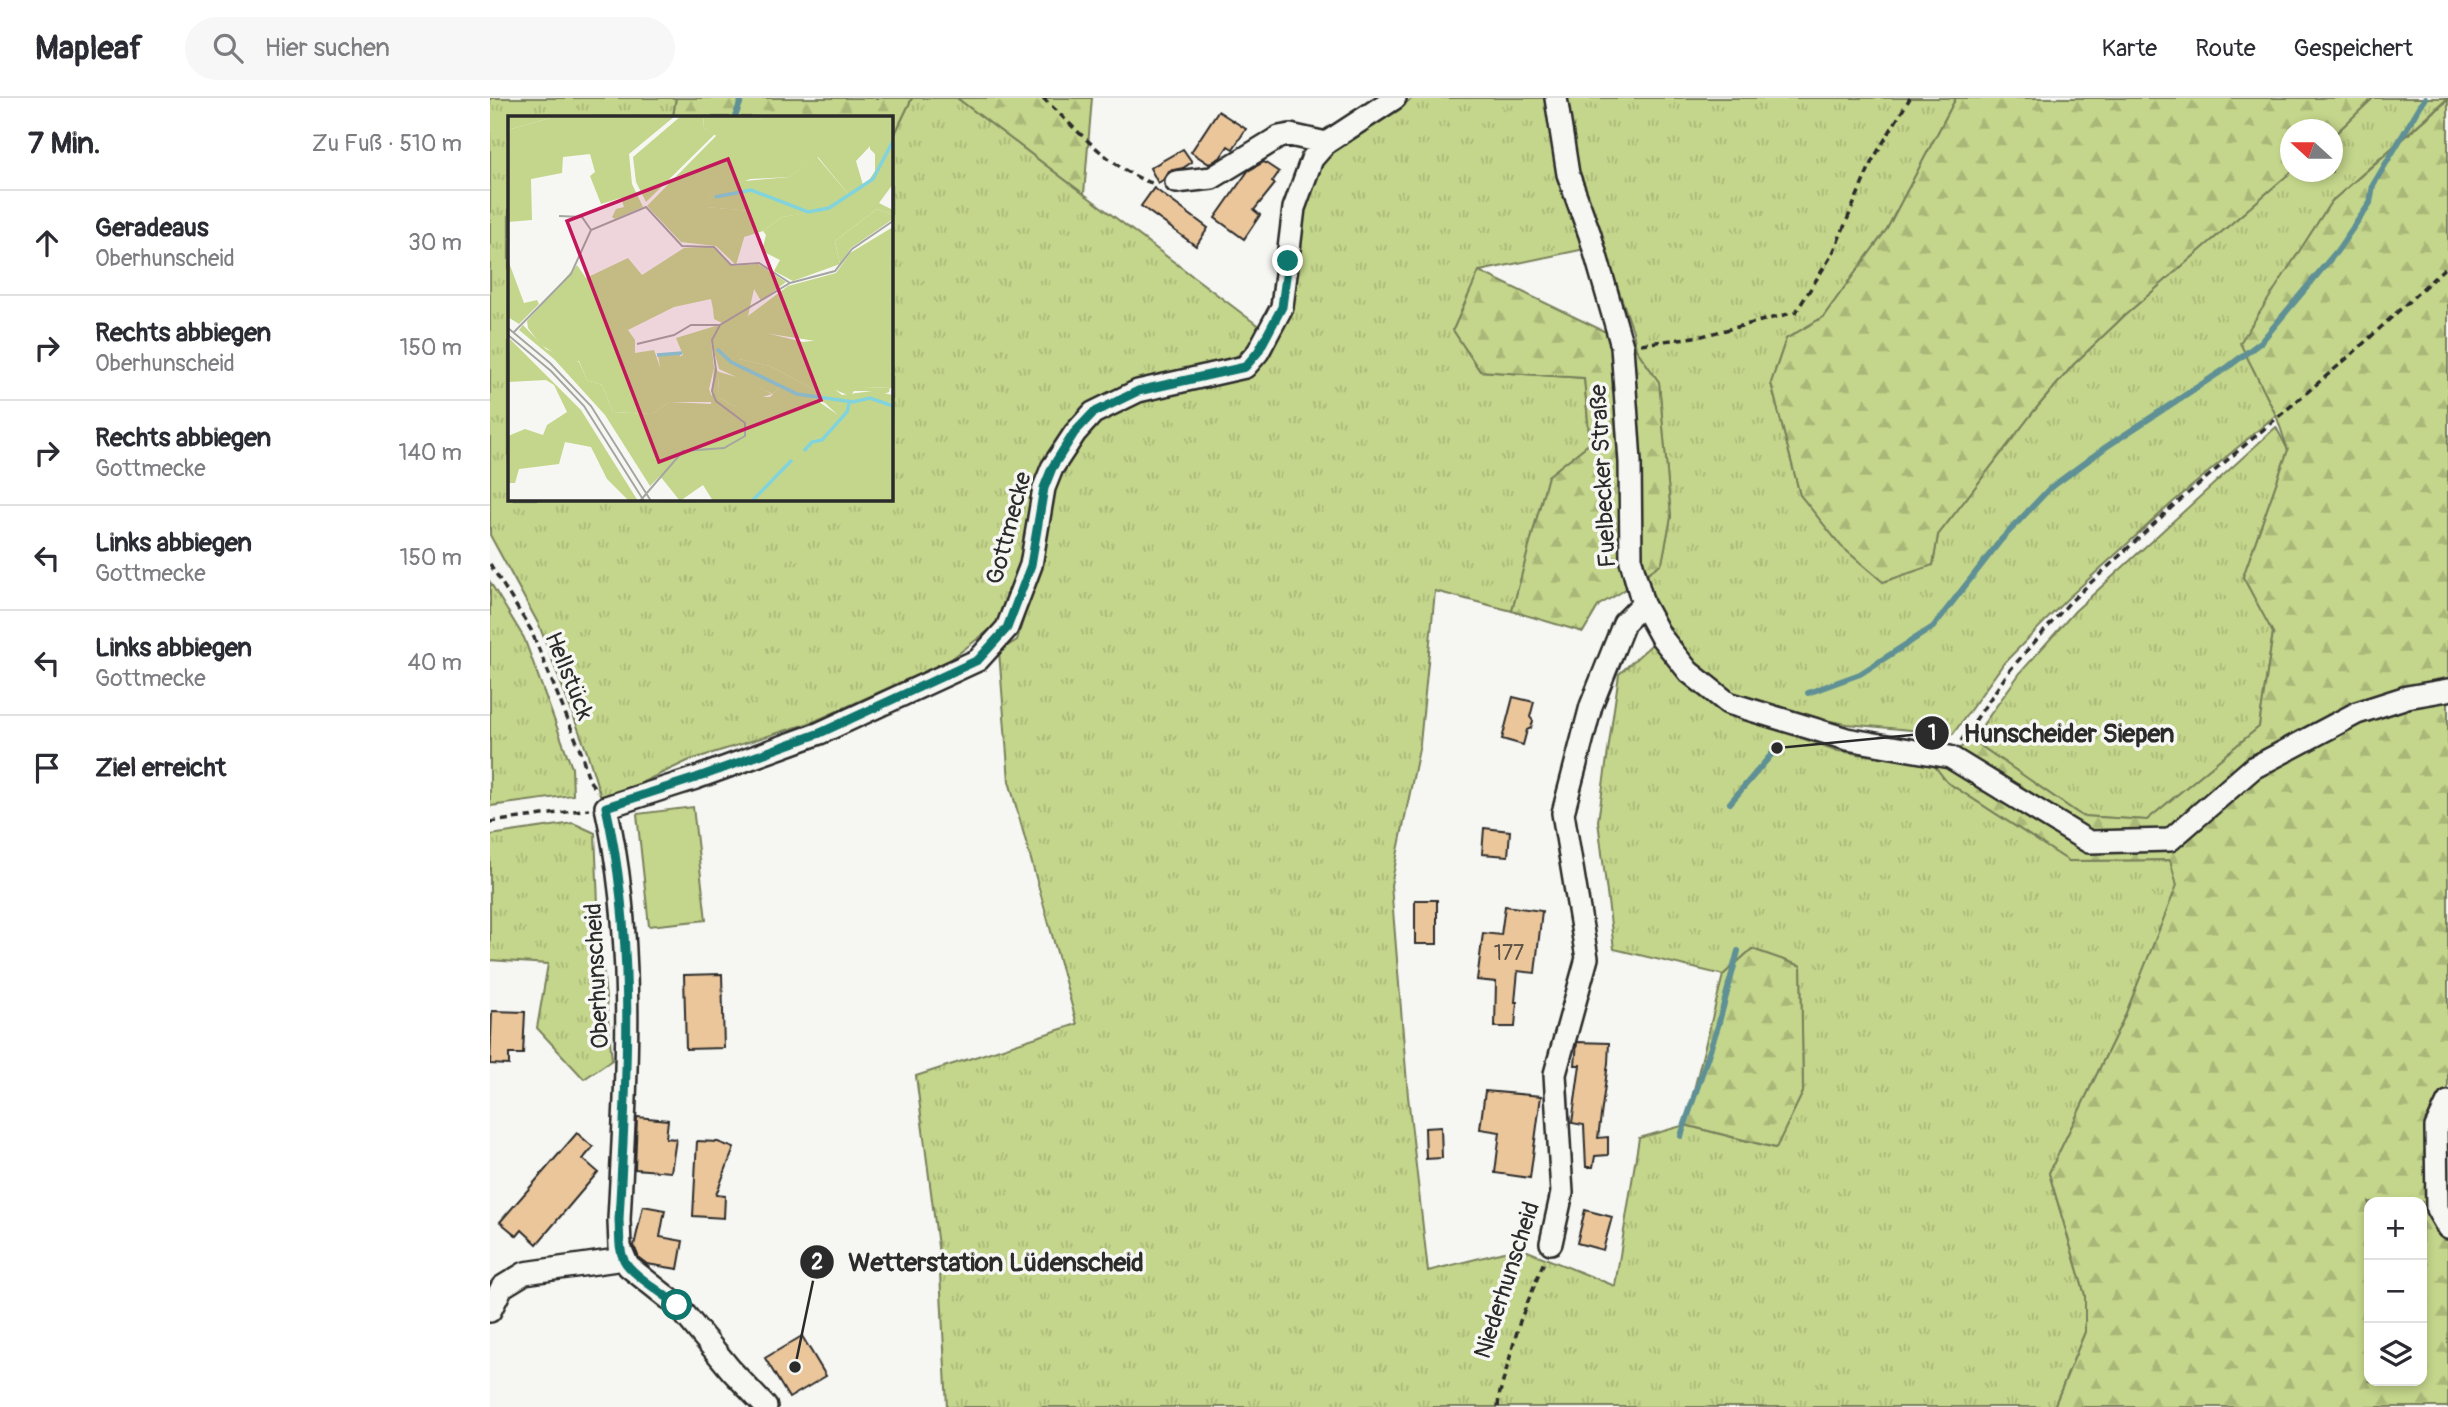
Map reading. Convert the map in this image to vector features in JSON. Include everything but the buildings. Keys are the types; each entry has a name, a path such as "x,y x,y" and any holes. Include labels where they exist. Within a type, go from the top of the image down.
{"street":[{"name":"Gottmecke","path":"606,807 820,733 978,660 1007,628 1031,565 1044,488 1052,468 1074,433 1093,413 1138,391 1245,367 1258,352 1282,307 1294,208 1312,159 1325,143 1395,98"},
{"name":"Fuelbecker Straße","path":"1556,98 1568,174 1590,235 1622,346 1630,462 1631,561 1643,604 1661,637 1689,672 1728,703 1847,739 1950,757 2089,842 2170,841 2253,768 2357,713 2407,697 2448,690"},
{"path":"1176,182 1212,178 1279,137 1290,135 1325,143"},
{"name":"Niederhunscheid","path":"1551,1243 1562,1193 1555,1074 1587,958 1563,813 1591,706 1624,623 1643,604"},
{"name":"Oberhunscheid","path":"606,807 616,852 625,946 628,1044 619,1220 620,1247 624,1259"},
{"path":"2448,1102 2436,1127 2437,1209 2448,1228"},
{"path":"490,1311 502,1287 525,1273 624,1259 634,1272 677,1305 766,1407"}],"path":[{"path":"1043,98 1088,141 1135,178 1155,184 1176,182"},
{"path":"1622,346 1702,336 1796,312 1833,253 1872,161 1910,98"},
{"path":"1950,757 2010,670 2070,602 2172,507 2351,355 2448,265"},
{"name":"Hellstück","path":"490,564 531,630 581,752 589,780 606,807"},
{"path":"490,822 606,807"},
{"name":"Niederhunscheid","path":"1499,1407 1499,1396 1520,1321 1551,1243"}],"green space":[{"path":"490,98 676,98 673,116 508,116 508,500 892,500 892,140 912,98 957,98 1264,330 1237,356 1213,367 1159,376 1122,386 1069,422 1050,453 1023,562 997,624 950,660 813,722 690,760 602,801 588,755 539,625 490,535"},
{"path":"676,98 912,98 892,140 892,116 673,116"},
{"path":"957,98 1092,98 1084,194"},
{"path":"1413,98 1548,98 1585,249 1480,271 1453,330 1480,371 1584,378 1590,443 1548,476 1512,611 1435,591 1420,744 1391,885 1408,1096 1428,1271 1520,1248 1615,1286 1639,1138 1685,1125 1775,1148 1803,1092 1801,966 1752,949 1723,975 1614,949 1598,821 1619,674 1660,637 1635,573 1662,562 1671,517 1659,382 1636,349 1633,331 1576,170 1564,98 1956,98 1887,229 1823,317 1786,339 1771,383 1800,495 1933,565 1938,535 2073,365 2124,316 2280,181 2343,182 2343,126 2373,98 2448,98 2331,202 2241,343 2276,415 2172,503 2068,598 2004,663 1953,734 1847,724 1728,703 1721,709 1838,751 1934,765 1947,782 2069,861 2171,860 2177,886 2124,1018 2049,1173 2085,1295 2085,1332 2054,1407 947,1407 939,1254 916,1076 1077,1024 1009,781 999,651 1017,640 1039,566 1052,491 1059,472 1097,420 1154,395 1255,372 1270,356 1288,318 1305,199 1317,169 1334,151"},
{"path":"1956,98 2373,98 2343,126 2343,119 2280,119 2280,181 2124,316 2073,365 1938,535 1933,565 1883,582 1841,546 1800,495 1771,383 1786,339 1823,317 1887,229"},
{"path":"2448,100 2448,1407 2054,1407 2085,1332 2085,1295 2049,1173 2124,1018 2177,885 2170,860 2069,861 1947,782 1934,765 1972,740 2082,816 2147,820 2259,727 2273,633 2243,577 2288,450 2276,415 2240,343 2331,202"},
{"path":"1479,271 1633,345 1659,382 1671,517 1662,563 1599,605 1583,632 1512,611 1548,476 1590,443 1584,378 1480,371 1453,330"},
{"path":"2276,427 2288,450 2243,577 2273,632 2259,727 2147,820 2082,816 1972,740 2020,673 2075,611"},
{"path":"490,582 524,638 572,768 573,795 490,806"},
{"path":"693,807 706,920 649,926 637,814"},
{"path":"573,823 595,833 599,927 612,1060 584,1079 537,1028 548,964 490,960 490,835"},
{"path":"1752,949 1801,966 1803,1092 1776,1148 1685,1125 1723,975"}],"waterway":[{"name":"Gottmecke","path":"735,116 742,98"},
{"path":"1808,693 1860,674 1933,627 2001,540 2049,489 2261,342 2337,251 2370,203 2373,185 2425,98"},
{"path":"1730,803 1777,748"},
{"path":"1681,1136 1718,1026 1738,951"}],"place":[{"name":"Hunscheider Siepen","path":"1777,748"},
{"name":"Wetterstation Lüdenscheid","path":"795,1367"}],"route":[{"path":"677,1305 634,1272 624,1259 620,1247 628,1044 625,946 616,852 606,807 820,733 978,660 1007,628 1031,565 1044,488 1052,468 1074,433 1093,413 1138,391 1245,367 1258,352 1282,307 1288,261"}]}
